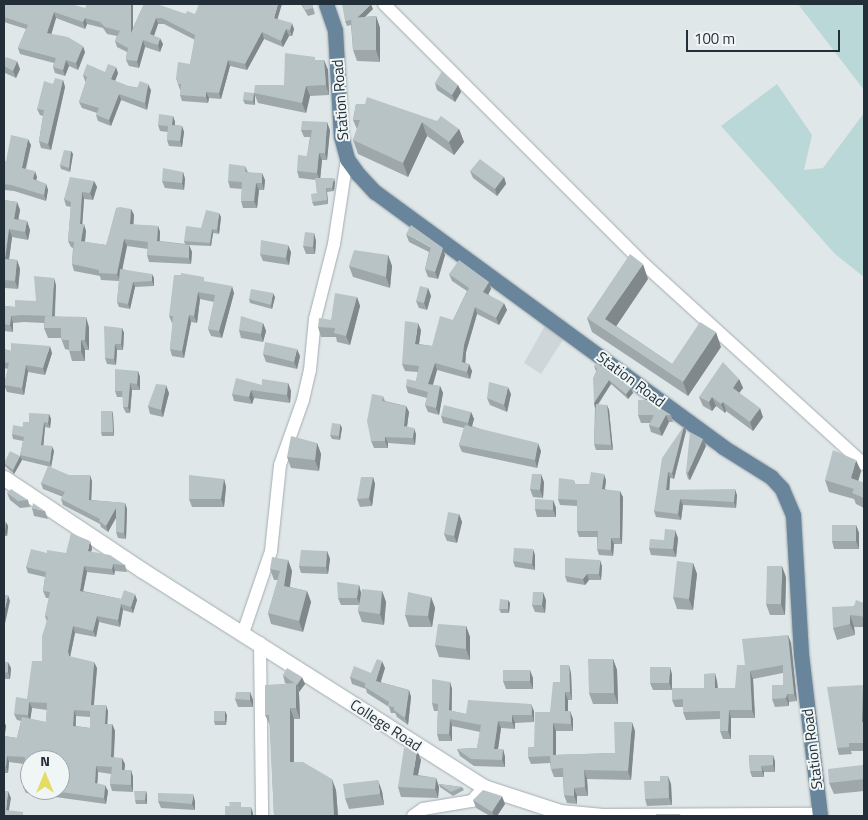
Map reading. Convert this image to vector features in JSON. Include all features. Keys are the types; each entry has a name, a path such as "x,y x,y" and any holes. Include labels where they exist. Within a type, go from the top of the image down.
{"main road":[{"name":"Station Road","path":"326,4 335,30 341,136 347,159 375,192 722,448 771,477 782,489 793,515 801,654 819,816"},
{"name":"College Road","path":"4,478 484,787 560,812 603,816 819,816"}],"street":[{"path":"384,4 645,265 864,464"},
{"path":"243,633 271,551 280,464 306,385 315,319 331,260 347,159"},
{"path":"260,644 262,816"},
{"path":"413,816 423,810 472,801 484,787"}],"shaded area":[{"path":"798,4 864,4 864,90"},
{"path":"777,84 812,135 804,170 823,168 864,113 864,277 835,254 721,126"},
{"path":"547,322 566,335 541,374 524,363"}],"building":[{"path":"4,4 71,4 85,8 87,4 131,4 131,33 144,4 157,4 186,14 187,11 195,14 199,4 278,4 274,18 292,23 290,30 286,29 281,41 262,32 245,64 228,60 219,93 206,92 206,97 180,95 181,84 178,84 176,78 178,62 190,64 195,35 162,18 156,18 150,34 160,38 158,45 143,40 137,61 126,60 128,48 115,41 120,31 105,27 100,22 85,18 83,22 54,12 47,33 68,37 83,46 76,63 66,60 63,70 53,67 56,58 18,48 28,25 4,17"},
{"path":"302,4 312,4 313,8 305,10"},
{"path":"342,4 371,4 357,18 345,21"},
{"path":"376,16 376,50 353,50 351,18"},
{"path":"285,53 315,57 315,60 324,60 326,85 306,86 302,103 254,93 255,85 284,85"},
{"path":"6,57 17,61 13,71 4,66"},
{"path":"87,64 105,72 108,64 116,67 111,79 128,86 137,88 140,81 148,84 145,103 119,94 109,120 96,115 99,108 79,102 87,77 83,75"},
{"path":"442,71 458,85 452,95 435,83"},
{"path":"55,78 63,80 48,144 39,141 44,110 37,109 44,81 53,84"},
{"path":"244,92 254,93 253,101 243,100"},
{"path":"367,97 437,121 441,116 459,129 449,142 422,122 403,163 353,140 360,120 353,120 356,104 365,104"},
{"path":"159,114 173,116 172,125 182,126 180,141 167,140 168,126 158,125"},
{"path":"302,121 327,122 325,153 319,153 317,173 297,171 298,155 307,156 312,130 301,130"},
{"path":"11,135 28,139 22,168 35,171 33,179 46,184 44,195 4,184 4,161 6,161"},
{"path":"64,150 71,151 69,168 60,165"},
{"path":"480,159 504,177 495,189 470,171"},
{"path":"229,164 245,166 245,172 262,173 262,183 256,183 254,201 241,201 242,182 228,181"},
{"path":"163,168 183,172 182,183 162,181"},
{"path":"70,177 94,181 90,193 82,192 80,224 84,224 81,241 106,245 116,208 120,207 131,209 130,224 158,226 157,241 189,245 189,258 147,255 148,242 124,239 117,274 99,273 99,270 72,264 74,242 68,241 71,202 64,199"},
{"path":"315,178 334,178 332,188 326,188 327,200 312,202 311,194 317,193"},
{"path":"4,200 17,202 14,219 27,221 25,232 9,229 5,259 17,260 15,281 4,280"},
{"path":"206,210 219,213 217,230 212,229 210,243 184,241 186,226 201,228"},
{"path":"411,225 443,248 435,272 425,269 431,247 406,234"},
{"path":"305,232 314,233 313,247 303,246"},
{"path":"261,240 288,245 286,258 260,254"},
{"path":"354,250 388,255 386,277 349,266"},
{"path":"630,254 643,264 605,319 672,364 700,322 716,332 683,382 587,318"},
{"path":"459,260 489,282 483,292 504,303 496,318 475,307 464,345 462,362 469,364 467,372 435,363 428,384 440,386 436,408 425,405 428,392 406,386 407,379 416,381 419,366 402,364 405,321 418,323 415,344 432,346 440,316 453,320 469,288 449,274"},
{"path":"120,269 152,274 152,281 133,282 128,304 117,302"},
{"path":"181,273 204,277 204,281 232,286 219,331 208,329 215,295 198,292 194,316 189,315 182,351 170,349 173,316 169,316 174,275 181,275"},
{"path":"34,276 54,278 52,316 11,316 10,325 4,324 4,306 15,307 15,300 36,301"},
{"path":"420,286 428,288 424,303 416,301"},
{"path":"251,289 273,293 271,305 249,299"},
{"path":"335,293 357,297 346,336 334,333 335,328 318,327 319,318 331,320"},
{"path":"45,316 86,317 85,340 81,340 81,351 69,351 69,340 61,340 61,328 44,328"},
{"path":"241,316 263,323 261,334 239,330"},
{"path":"104,326 122,328 121,344 115,344 114,359 105,358"},
{"path":"265,342 297,349 294,362 263,354"},
{"path":"11,343 50,346 43,368 26,365 22,388 4,385 9,363 4,362 4,349 11,351"},
{"path":"723,362 739,379 733,388 760,408 750,422 723,402 721,404 712,397 709,402 699,397"},
{"path":"597,363 631,388 626,394 609,380 594,403 593,378 597,369 594,366"},
{"path":"115,369 138,371 137,384 130,383 128,407 123,407 122,391 115,391"},
{"path":"236,378 262,385 262,379 288,383 287,395 251,390 249,397 232,394"},
{"path":"489,382 508,387 504,405 487,398"},
{"path":"156,384 166,385 161,410 148,406"},
{"path":"372,394 383,396 382,401 406,406 404,426 414,428 413,438 385,437 385,441 371,441 367,421"},
{"path":"638,400 648,400 671,415 666,415 659,428 649,425 654,415 638,415"},
{"path":"596,404 607,405 611,445 594,444"},
{"path":"444,405 471,412 468,423 441,416"},
{"path":"101,411 112,411 113,432 101,432"},
{"path":"29,413 49,414 48,423 44,422 41,445 52,446 50,462 20,455 24,437 12,434 13,425 23,427 23,422 29,422"},
{"path":"332,423 340,424 339,436 330,435"},
{"path":"465,425 538,443 535,460 459,445"},
{"path":"684,426 672,473 668,472 666,490 735,489 734,502 680,499 678,514 654,511 662,458"},
{"path":"690,432 703,439 688,473 686,472"},
{"path":"291,436 317,443 315,460 287,457"},
{"path":"833,450 856,460 851,478 864,483 864,498 852,493 854,489 825,480"},
{"path":"10,451 20,456 13,470 4,463"},
{"path":"48,466 69,475 90,475 89,500 125,503 124,533 116,532 116,508 106,526 99,521 100,519 61,499 65,492 41,483"},
{"path":"591,472 604,474 602,489 620,491 620,538 611,538 611,550 597,549 598,531 577,531 577,500 558,499 559,478 574,480 574,484 589,484"},
{"path":"532,474 541,474 540,490 530,489"},
{"path":"189,475 224,479 221,499 189,499"},
{"path":"361,477 373,477 369,498 357,499"},
{"path":"11,489 28,500 18,501 7,493"},
{"path":"535,499 553,500 553,510 535,509"},
{"path":"33,503 45,511 32,508"},
{"path":"448,512 459,514 454,536 444,534"},
{"path":"832,525 856,525 856,541 832,541"},
{"path":"665,529 675,530 673,549 649,548 650,539 664,540"},
{"path":"71,533 90,541 88,551 110,555 125,565 113,564 112,569 84,566 80,591 121,599 124,590 135,594 131,607 121,604 118,620 97,616 93,631 73,626 68,651 69,656 94,662 91,705 106,705 105,724 112,724 111,757 122,758 122,770 131,770 131,785 110,784 112,767 96,766 95,783 105,785 104,798 70,793 70,750 20,750 20,757 7,756 6,767 4,767 4,736 17,738 22,717 46,722 47,703 29,702 28,715 14,714 16,697 27,699 32,661 42,661 42,636 48,617 45,616 50,592 43,591 46,572 26,567 31,549 47,553 47,550 66,553","holes":["74,710 90,711 90,728 73,726"]},
{"path":"514,548 533,549 532,564 513,561"},
{"path":"301,550 327,551 326,567 299,566"},
{"path":"272,557 288,560 284,586 307,591 299,621 268,613 280,571 270,569"},
{"path":"565,558 600,560 599,574 587,574 583,579 565,576"},
{"path":"677,561 693,563 689,599 673,597"},
{"path":"767,566 782,566 781,604 766,604"},
{"path":"337,582 359,585 357,598 338,598"},
{"path":"362,589 382,591 380,614 358,611"},
{"path":"408,592 431,597 428,616 405,615"},
{"path":"533,592 543,592 542,605 532,605"},
{"path":"4,595 8,595 4,613"},
{"path":"500,599 508,600 508,609 499,609"},
{"path":"856,600 864,603 864,617 850,615 850,624 833,628 832,607 854,606"},
{"path":"438,624 466,626 466,649 435,645"},
{"path":"788,635 794,694 787,694 786,698 772,699 772,685 783,685 783,665 750,671 752,710 729,710 728,731 720,731 720,711 683,712 683,699 672,700 672,688 704,688 704,674 715,673 715,688 735,688 737,665 745,665 742,639"},
{"path":"377,659 382,661 376,681 409,690 405,718 394,710 394,707 388,706 389,702 365,687 365,683 350,677 354,666 371,673"},
{"path":"588,659 613,659 614,693 589,693"},
{"path":"4,662 8,662 8,672 4,673"},
{"path":"560,665 569,665 570,692 565,692 565,711 570,711 571,724 553,723 553,755 528,757 528,747 534,747 535,712 550,712 553,682 560,682"},
{"path":"650,667 670,667 669,683 650,683"},
{"path":"287,668 302,677 297,685 283,675"},
{"path":"503,670 530,670 530,681 503,681"},
{"path":"432,679 450,682 449,710 466,714 468,700 531,704 532,715 512,715 512,722 498,721 494,749 503,749 502,760 471,759 457,749 477,748 481,725 450,719 449,734 437,734 438,704 432,703"},
{"path":"296,683 296,708 290,708 290,762 303,762 332,779 334,816 274,816 269,715 265,715 265,685"},
{"path":"863,685 862,722 864,722 864,743 849,743 849,747 837,748 827,687"},
{"path":"236,692 250,692 250,700 235,699"},
{"path":"214,711 225,711 225,721 214,721"},
{"path":"614,722 632,722 628,771 584,770 585,787 574,788 574,796 564,795 563,768 551,769 550,755 615,753"},
{"path":"404,748 417,750 413,775 436,778 435,789 398,787"},
{"path":"749,755 773,755 773,765 761,766 762,771 750,771"},
{"path":"863,765 864,779 829,783 828,769"},
{"path":"660,776 668,776 669,798 645,799 644,781 660,781"},
{"path":"378,780 380,794 345,798 343,784"},
{"path":"439,784 462,787 451,792"},
{"path":"483,790 502,796 492,812 473,800"},
{"path":"4,791 8,791 6,810 23,812 23,816 4,816"},
{"path":"134,791 146,791 145,800 135,800"},
{"path":"158,793 193,794 192,804 158,801"},
{"path":"229,802 241,802 241,807 251,807 251,816 225,816 225,806 230,806"},
{"path":"656,814 680,814 681,816 656,816"}]}
